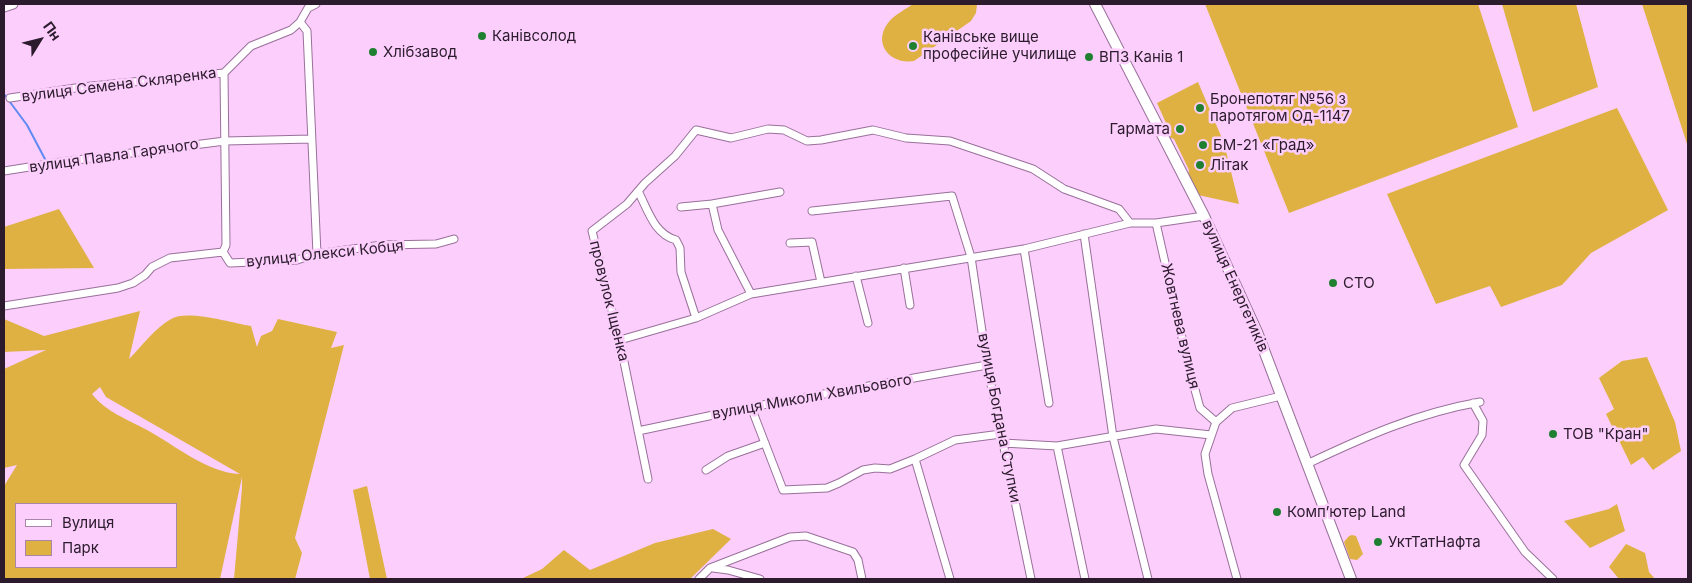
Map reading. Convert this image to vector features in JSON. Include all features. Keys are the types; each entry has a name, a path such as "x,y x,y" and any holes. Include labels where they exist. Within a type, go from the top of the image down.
{"main road":[{"name":"вулиця Енергетиків","path":"1095,4 1204,216 1257,332 1351,579"}],"street":[{"path":"4,7 13,4"},
{"name":"вулиця Семена Скляренка","path":"6,98 82,87 224,73 251,46 291,30 300,22 308,8 316,4"},
{"path":"300,22 307,31 317,254"},
{"path":"223,252 226,245 224,73"},
{"name":"провулок Іщенка","path":"648,479 620,340 592,231 627,204 645,183 675,156 696,130 732,138 768,130 784,130 807,141 873,130 906,138 950,141 1033,169 1064,189 1119,209 1130,223"},
{"name":"вулиця Павла Гарячого","path":"4,171 61,162 225,142 311,139"},
{"path":"638,191 659,232 667,238 676,240 680,248 682,272 696,318"},
{"path":"681,206 712,204 780,192"},
{"name":"вулиця Богдана Ступки","path":"812,211 952,196 971,257 987,365 1031,579"},
{"path":"712,204 718,230 751,294"},
{"path":"620,340 696,318 751,294 1024,249 1130,223 1156,224 1204,216"},
{"name":"Жовтнева вулиця","path":"1156,224 1200,408 1216,422"},
{"path":"1084,234 1113,437 1148,579"},
{"name":"вулиця Олекси Кобця","path":"4,306 118,288 133,283 152,267 170,258 223,252 230,264 297,260 317,254 382,245 436,244 454,240"},
{"path":"790,243 812,242 821,282"},
{"path":"1024,249 1049,403"},
{"path":"904,268 910,305"},
{"path":"856,276 868,323"},
{"name":"вулиця Миколи Хвильового","path":"638,430 751,407 987,365"},
{"path":"1237,579 1208,474 1206,454 1216,422 1232,408 1281,396"},
{"path":"1307,464 1391,426 1451,407 1476,402 1483,421 1482,435 1464,465 1525,552 1553,579"},
{"path":"751,407 783,490 827,488 863,470 875,468 890,469 955,440 1001,434"},
{"path":"1003,443 1058,446 1156,429 1211,435"},
{"path":"706,470 728,456 765,443"},
{"path":"1058,446 1085,579"},
{"path":"915,459 950,579"},
{"path":"699,579 710,568 790,537 806,536 853,552 858,560 862,579"},
{"path":"710,568 728,570 760,579"}],"green space":[{"name":"Канівське вище професійне училище","path":"913,4 977,4 976,13 971,21 914,61 898,60 886,51 882,38 888,23"},
{"path":"1205,4 1478,4 1518,127 1289,213"},
{"path":"1502,4 1576,4 1598,87 1533,112"},
{"path":"1642,4 1688,4 1688,147"},
{"path":"1198,82 1224,143 1239,204 1198,195 1188,175 1189,170 1174,139 1168,137 1163,126 1166,123 1157,103"},
{"path":"1617,108 1668,210 1591,253 1562,285 1501,307 1490,286 1436,304 1387,194"},
{"path":"59,209 94,268 4,269 4,227"},
{"path":"140,311 129,359 159,328 178,316 198,316 251,326 257,347 261,336 272,331 278,319 337,332 331,348 344,345 295,538 302,553 295,579 234,579 242,477 220,579 4,579 4,486 17,465 4,468 4,369 46,350 4,352 4,319 44,336","holes":["100,387 106,397 240,474 215,469 203,464 147,430 124,419 104,406 92,394"]},
{"path":"1647,357 1675,422 1681,451 1653,470 1643,457 1631,465 1606,414 1614,409 1599,378 1622,361"},
{"path":"367,486 387,579 370,579 353,490"},
{"path":"1617,504 1625,531 1590,548 1564,521 1609,509"},
{"path":"713,529 731,539 690,579 521,579 542,569 564,550 590,570 655,543"},
{"path":"1352,535 1356,536 1363,554 1357,560 1350,559 1344,542"},
{"path":"1626,544 1645,553 1649,572 1655,579 1619,579 1609,567"}],"waterway":[{"path":"4,94 27,125 46,161"}],"place":[{"name":"Канівсолод","path":"482,36"},
{"name":"Канівське вище професійне училище","path":"913,46"},
{"name":"Хлібзавод","path":"373,52"},
{"name":"ВПЗ Канів 1","path":"1089,57"},
{"name":"Бронепотяг №56 з паротягом Од-1147","path":"1200,108"},
{"name":"Гармата","path":"1180,129"},
{"name":"БМ-21 «Град»","path":"1203,145"},
{"name":"Літак","path":"1200,165"},
{"name":"СТО","path":"1333,283"},
{"name":"ТОВ \"Кран\"","path":"1553,434"},
{"name":"Комп’ютер Land","path":"1277,512"},
{"name":"УктТатНафта","path":"1378,542"}]}
